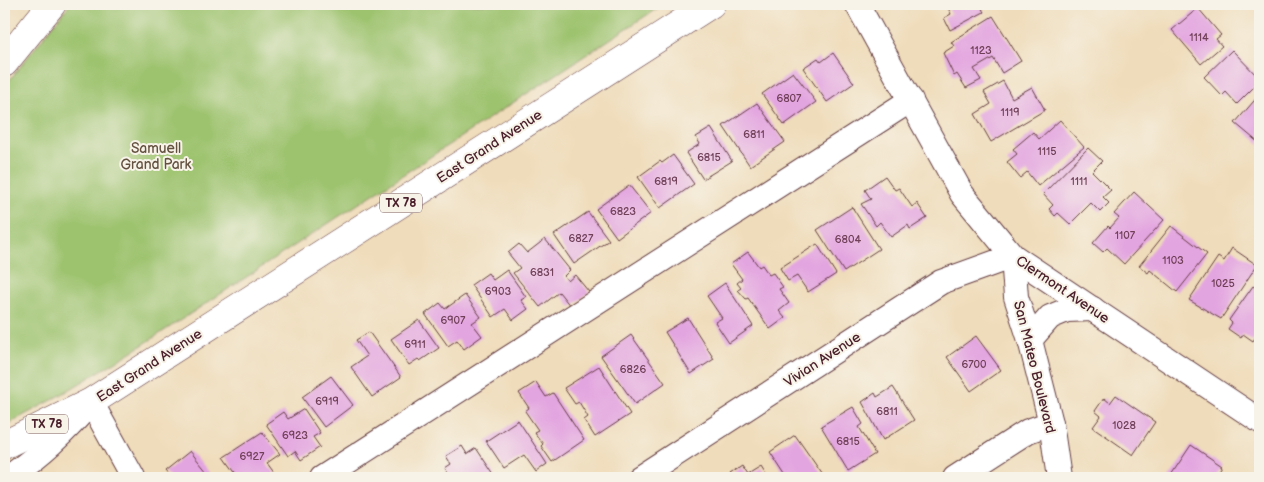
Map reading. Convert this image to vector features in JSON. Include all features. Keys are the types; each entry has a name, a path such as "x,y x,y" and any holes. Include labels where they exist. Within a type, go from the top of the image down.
{"main road":[{"path":"4,63 52,4"},
{"name":"East Grand Avenue","path":"4,445 91,402 711,4"}],"street":[{"name":"Clermont Avenue","path":"857,4 962,194 1013,256 1260,421"},
{"path":"322,478 911,100"},
{"name":"San Mateo Boulevard","path":"1013,256 1016,297 1030,340 1051,423 1059,478"},
{"name":"Vivian Avenue","path":"639,478 941,282 1013,256"},
{"path":"1030,340 1050,317 1066,310 1093,309"},
{"name":"East Grand Avenue","path":"8,478 44,451 69,428 91,402"},
{"path":"91,402 133,478"},
{"path":"955,478 1028,431 1051,423"}],"green space":[{"name":"Samuell Grand Park","path":"70,4 664,4 138,348 54,399 4,426 4,87"}],"building":[{"path":"946,4 991,4 982,9 984,12 950,30 944,18 951,14"},
{"path":"1198,8 1221,35 1216,39 1222,46 1201,64 1172,30"},
{"path":"993,16 1021,61 1002,73 993,58 974,69 981,80 966,88 957,74 954,76 943,53 954,46 951,42"},
{"path":"1232,50 1260,79 1237,104 1226,92 1222,96 1204,77"},
{"path":"833,53 854,83 827,102 803,68 818,58 821,62"},
{"path":"793,72 816,102 784,125 762,94"},
{"path":"1003,81 1012,98 1032,87 1045,110 991,142 975,114 991,104 984,92"},
{"path":"1260,94 1260,144 1235,123"},
{"path":"757,103 785,142 750,166 723,126"},
{"path":"1060,120 1084,147 1038,186 1027,172 1020,178 1007,162 1017,154 1013,149 1033,132 1039,139"},
{"path":"711,128 732,161 703,179 686,153 700,144 696,137"},
{"path":"1088,148 1102,161 1092,171 1111,190 1103,197 1109,203 1100,212 1091,203 1070,224 1058,213 1055,216 1049,209 1053,205 1043,194"},
{"path":"673,155 694,184 660,208 638,177 660,161 662,163"},
{"path":"885,176 895,190 899,188 912,207 917,203 927,218 910,229 908,225 891,237 880,222 876,226 861,204 871,199 865,190"},
{"path":"629,185 651,213 617,238 596,209"},
{"path":"1134,192 1164,220 1124,264 1107,248 1103,252 1093,243 1108,226 1110,228 1119,218 1114,214"},
{"path":"852,207 879,249 844,272 817,230"},
{"path":"588,212 609,240 574,264 554,235"},
{"path":"1171,226 1207,254 1177,292 1150,270 1148,273 1139,266"},
{"path":"545,239 570,270 564,276 568,281 575,275 589,292 571,307 559,292 540,307 513,273 520,268 508,253 519,244 527,253"},
{"path":"817,244 836,274 808,292 797,276 788,281 780,268"},
{"path":"1232,248 1257,265 1221,319 1189,300 1218,257 1224,261"},
{"path":"748,252 759,267 762,265 769,275 773,273 783,287 779,289 789,303 779,311 785,318 770,329 748,298 746,299 738,290 741,288 737,283 742,279 731,264"},
{"path":"507,270 526,297 521,300 528,309 513,320 505,309 493,317 471,285 488,273 493,280"},
{"path":"725,283 753,326 729,343 715,322 722,318 707,296"},
{"path":"1253,286 1260,291 1260,342 1255,338 1253,341 1243,334 1241,338 1228,329 1232,323 1229,320"},
{"path":"465,295 481,317 472,323 482,336 464,349 457,340 448,346 425,314 440,303 445,309"},
{"path":"688,318 714,359 691,374 665,332"},
{"path":"419,320 439,348 420,361 418,359 409,365 391,339"},
{"path":"369,332 401,377 372,397 351,367 367,356 356,340"},
{"path":"631,335 665,383 635,404 601,356"},
{"path":"976,336 1001,370 971,391 947,357"},
{"path":"599,366 630,414 595,437 584,420 588,417 579,402 575,404 564,388"},
{"path":"331,376 353,405 324,427 302,397"},
{"path":"536,382 546,397 553,393 584,440 552,462 541,446 543,444 534,432 538,430 525,411 529,408 519,393"},
{"path":"893,387 914,420 883,440 862,402 875,393 877,397"},
{"path":"1116,395 1155,422 1133,455 1093,427 1101,416 1095,411 1104,398 1110,403"},
{"path":"853,407 863,424 859,427 875,454 848,471 821,426"},
{"path":"304,409 320,433 313,437 320,447 301,460 295,451 288,456 266,424 283,412 288,419"},
{"path":"518,420 547,464 536,472 524,455 504,468 486,441"},
{"path":"262,432 280,454 267,463 275,474 268,478 248,478 247,476 239,478 224,457"},
{"path":"795,435 825,478 787,478 770,452"},
{"path":"1191,445 1222,466 1214,478 1169,478"},
{"path":"462,446 467,454 476,448 496,478 451,478 445,468 451,464 446,456"},
{"path":"190,451 212,478 171,478 165,471"},
{"path":"742,466 748,475 761,467 768,478 733,478 730,474"}]}
